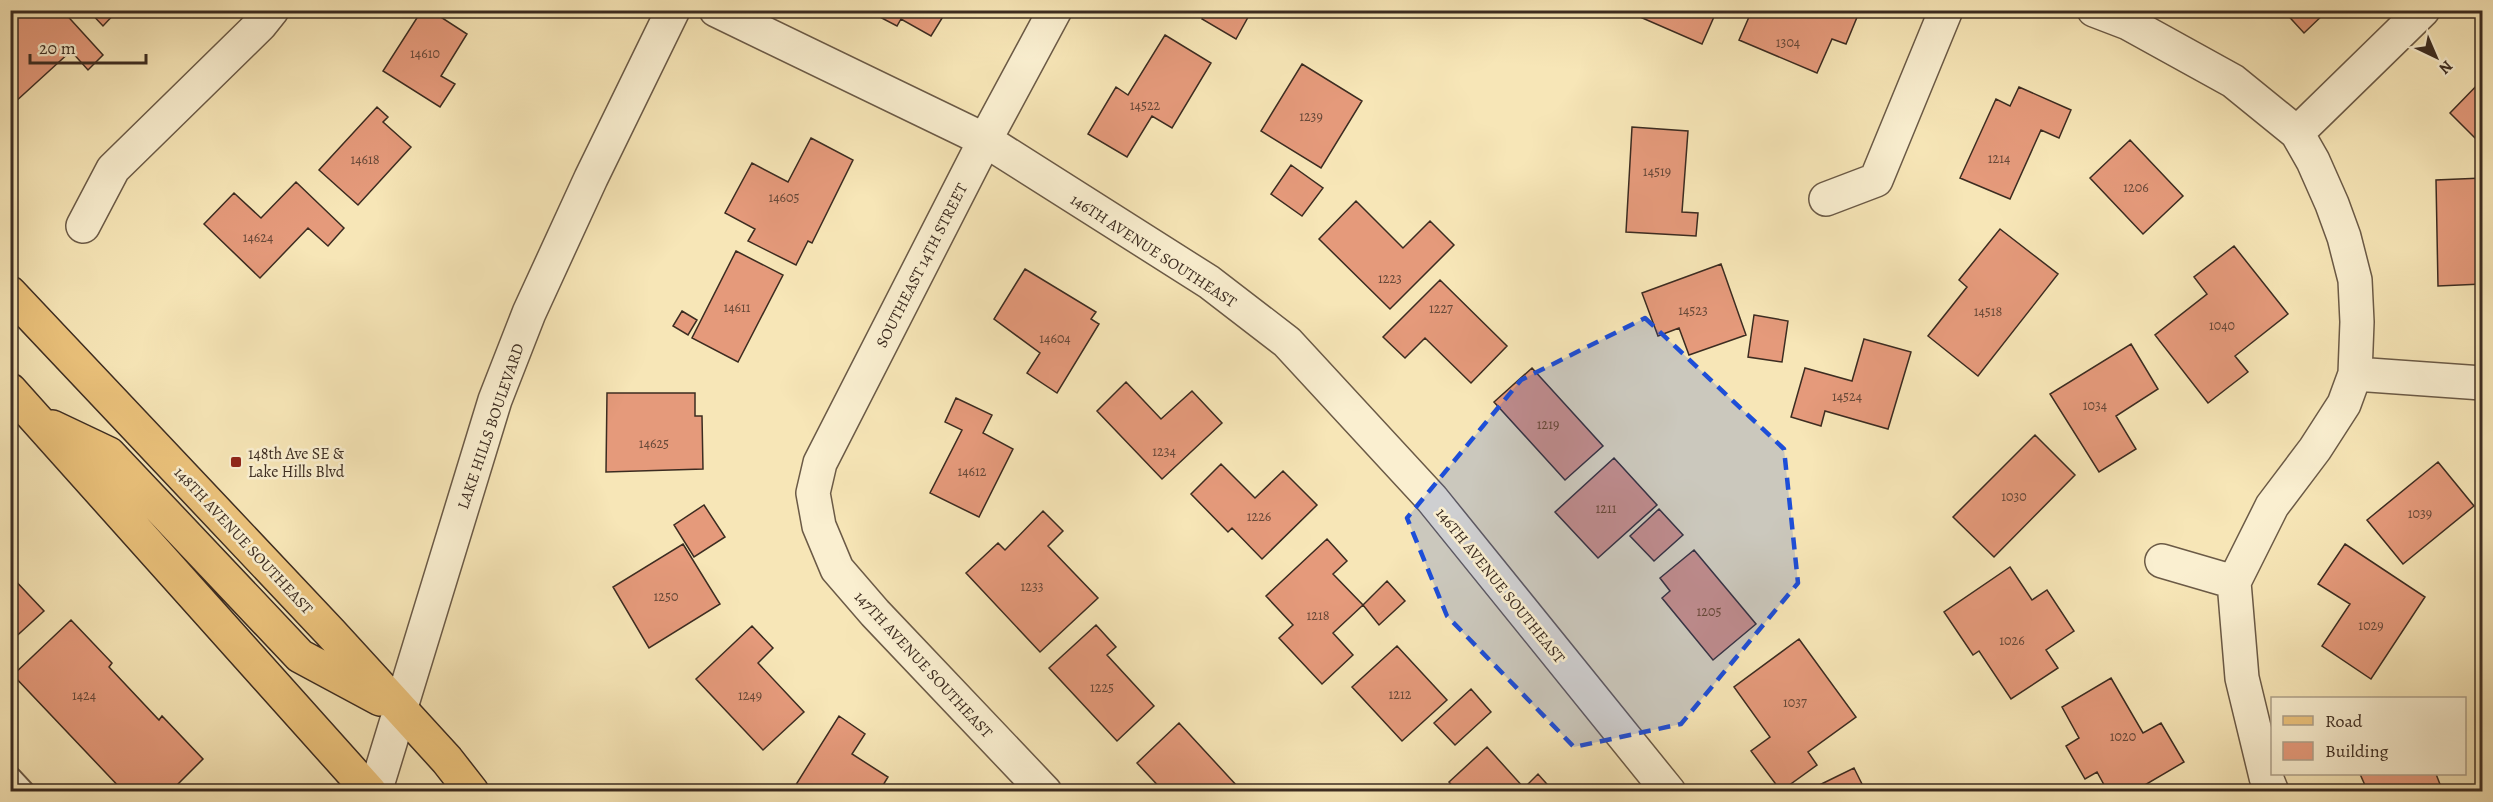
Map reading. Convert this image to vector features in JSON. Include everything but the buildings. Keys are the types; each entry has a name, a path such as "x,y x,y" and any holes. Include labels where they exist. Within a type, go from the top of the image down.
{"main road":[{"name":"148TH AVENUE SOUTHEAST","path":"10,293 330,632 402,710 471,792"},
{"path":"10,390 370,792"},
{"path":"40,422 110,454 300,656 402,710"}],"street":[{"path":"83,226 113,169 260,25 272,10"},
{"name":"LAKE HILLS BOULEVARD","path":"375,792 402,710 495,400 529,313 581,199 673,10"},
{"name":"146TH AVENUE SOUTHEAST","path":"716,10 985,140 1209,282 1287,342 1432,499 1669,792"},
{"name":"SOUTHEAST 14TH STREET","path":"819,526 813,493 820,463 1054,10"},
{"path":"1826,199 1876,180 1946,10"},
{"path":"2094,10 2128,24 2233,81 2297,133 2313,161 2332,204 2344,237 2355,280 2357,322 2355,374 2344,404 2315,449 2272,506 2234,582 2242,678 2266,777 2272,792"},
{"path":"2297,133 2423,10"},
{"path":"2355,374 2482,383"},
{"name":"147TH AVENUE SOUTHEAST","path":"819,526 837,569 874,613 1045,792"},
{"path":"2162,561 2234,582"}],"lane":[{"path":"10,778 23,792"}],"highlighted area":[{"path":"1645,318 1784,449 1798,583 1681,724 1574,747 1447,616 1407,518 1521,380"}],"place":[{"name":"148th Ave SE & Lake Hills Blvd","path":"236,462"}]}
